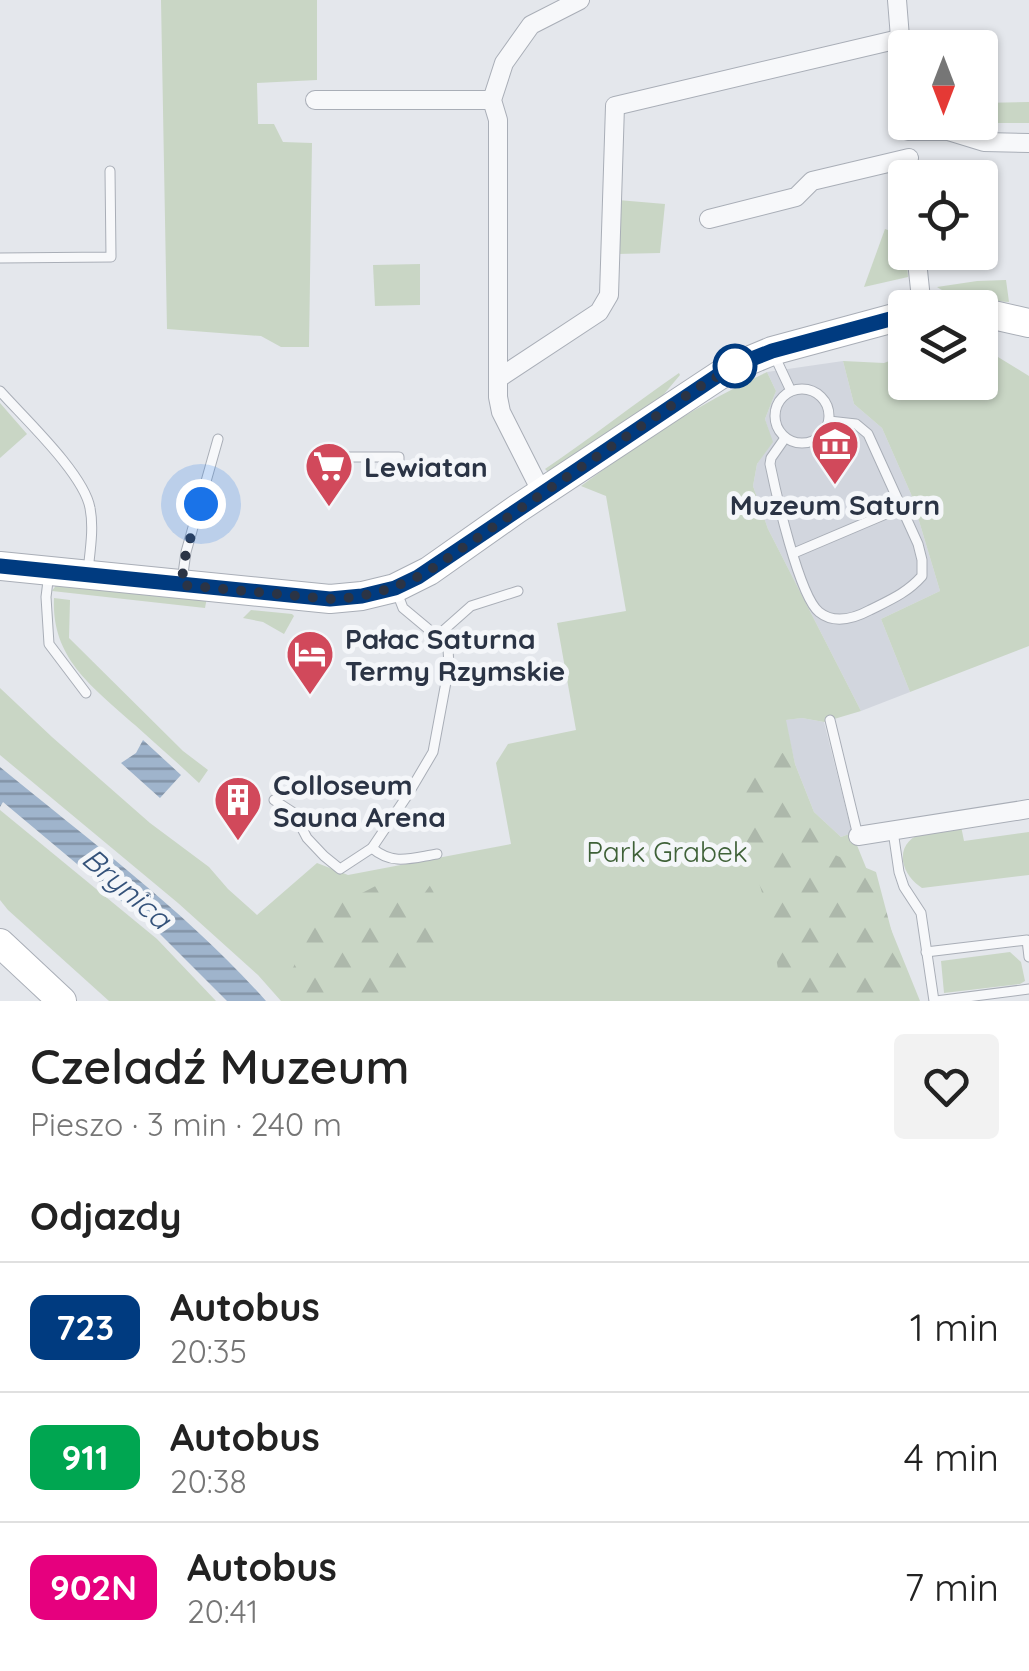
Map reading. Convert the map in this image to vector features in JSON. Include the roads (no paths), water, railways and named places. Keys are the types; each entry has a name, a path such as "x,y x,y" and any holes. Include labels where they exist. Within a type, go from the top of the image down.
{"street":[{"path":"542,493 501,412 498,397 498,120 492,100 504,63 531,25 580,0"},
{"path":"897,0 899,30"},
{"path":"499,378 599,312 609,295 615,106 888,42"},
{"path":"314,100 492,100"},
{"path":"709,219 796,197 812,182 909,158 908,140"},
{"path":"977,140 1029,143"},
{"path":"998,316 1029,323"},
{"path":"0,566 330,599 395,588 430,570 729,368 772,351 888,320"},
{"path":"858,836 1029,808"},
{"path":"0,944 62,1001"}],"lane":[{"path":"0,258 111,257 110,171"},
{"path":"772,351 791,391"},
{"path":"804,389 822,398 829,420 817,439 796,443 786,438 775,424 774,415 782,397 804,389"},
{"path":"0,391 84,489 91,518 88,574"},
{"path":"786,438 770,464 781,517 815,610 827,617 853,619 909,590 922,576 918,544 868,434 856,424 829,420"},
{"path":"181,585 186,552 218,439"},
{"path":"342,457 399,457 398,466"},
{"path":"794,553 900,508"},
{"path":"49,570 49,644 86,692"},
{"path":"274,800 294,813 307,838 340,870 372,848 433,752 450,666 448,650 404,608 395,588"},
{"path":"436,637 471,606 518,592"},
{"path":"830,720 858,836"},
{"path":"893,831 895,859 904,887 920,913 935,1001 1029,990"},
{"path":"372,848 394,860 437,854"},
{"path":"926,952 1027,940 1029,957"}],"water":[{"path":"143,740 181,775 160,798 121,763 136,753"},
{"name":"Brynica","path":"0,767 172,908 266,1001 227,1001 157,931 3,802 0,807"}],"place":[{"name":"Muzeum Saturn","path":"835,486"},
{"name":"Lewiatan","path":"329,508"},
{"name":"Pałac Saturna Termy Rzymskie","path":"310,696"},
{"name":"Colloseum Sauna Arena","path":"238,842"}],"park label":[{"name":"Park Grabek","path":"667,851"}]}
